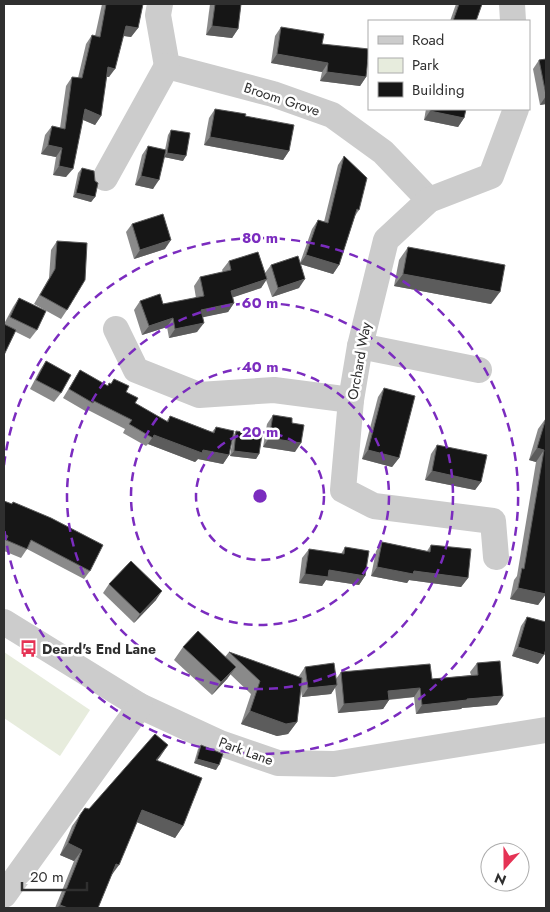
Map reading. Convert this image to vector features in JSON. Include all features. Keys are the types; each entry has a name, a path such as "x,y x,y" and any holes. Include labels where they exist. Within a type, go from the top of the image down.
{"street":[{"path":"105,178 167,66 158,15 160,4"},
{"path":"512,4 513,20"},
{"name":"Broom Grove","path":"167,66 273,94 332,115 383,152 429,200"},
{"name":"Orchard Way","path":"496,557 493,521 374,506 343,490 351,400 360,346 386,240 429,200 491,176 516,110"},
{"path":"116,329 136,370 199,395 274,390 351,400"},
{"path":"360,346 479,370"},
{"name":"Park Lane","path":"4,622 140,706 220,743 278,763 334,764 546,730"},
{"path":"4,895 140,706"}],"green space":[{"path":"4,652 90,710 60,756 4,718"}],"building":[{"path":"106,4 143,4 138,28 126,26 115,69 108,67 101,116 85,109 73,169 59,166 62,148 48,145 52,126 65,129 72,77 82,78 92,35 100,37"},
{"path":"215,4 241,4 238,29 212,26"},
{"path":"459,4 482,4 476,20 453,20"},
{"path":"281,27 324,34 322,44 368,49 366,77 327,72 328,63 277,54"},
{"path":"546,59 546,95 539,60"},
{"path":"215,109 294,125 289,151 210,137"},
{"path":"430,110 466,110 464,118"},
{"path":"171,130 190,133 186,156 167,153"},
{"path":"148,146 166,150 159,180 141,176"},
{"path":"344,156 367,178 359,210 357,209 339,265 306,255 318,220 328,223"},
{"path":"82,168 94,171 95,181 98,183 95,197 76,193"},
{"path":"163,214 171,240 140,250 132,224"},
{"path":"57,241 87,243 85,280 67,310 40,295 55,269"},
{"path":"408,247 505,265 500,292 403,274"},
{"path":"258,252 267,279 231,291 234,303 201,310 204,323 175,329 173,318 149,326 140,301 160,294 163,304 204,296 200,277 231,270 229,261"},
{"path":"298,256 305,279 278,288 271,265"},
{"path":"19,298 46,311 37,330 10,317"},
{"path":"4,324 16,330 4,355"},
{"path":"46,361 71,375 61,393 36,380"},
{"path":"80,370 108,386 114,379 129,386 126,392 138,398 135,403 168,422 170,416 214,433 216,427 234,431 229,455 203,450 202,453 154,435 153,438 129,424 132,420 94,401 93,403 69,389"},
{"path":"384,388 415,396 399,458 368,450"},
{"path":"273,415 292,418 292,423 304,425 301,443 269,438"},
{"path":"546,418 546,594 518,588 522,568 524,569 544,450 537,448"},
{"path":"236,431 262,435 259,454 234,451"},
{"path":"437,445 487,455 481,482 432,471"},
{"path":"4,501 12,504 13,502 51,518 103,545 90,571 31,540 27,549 6,540 8,536 4,534"},
{"path":"382,542 430,552 431,545 471,549 468,578 414,571 413,574 377,567"},
{"path":"345,547 369,551 365,576 329,570 328,577 305,574 309,549 344,554"},
{"path":"131,561 162,591 140,614 109,584"},
{"path":"527,617 546,622 546,649 544,655 518,647"},
{"path":"198,631 236,667 221,682 183,647"},
{"path":"229,652 302,678 297,722 286,724 250,711 260,681"},
{"path":"500,661 503,696 422,705 420,688 388,691 389,700 344,704 341,672 430,664 432,679 478,675 477,663"},
{"path":"334,663 337,685 308,688 305,667"},
{"path":"155,734 168,745 156,760 202,778 183,826 142,810 119,865 116,864 98,908 68,908 60,905 82,850 68,843 80,815 85,808 89,809"},
{"path":"201,745 223,754 219,765 197,759"}],"place":[{"name":"Deard's End Lane","path":"28,649"}]}
